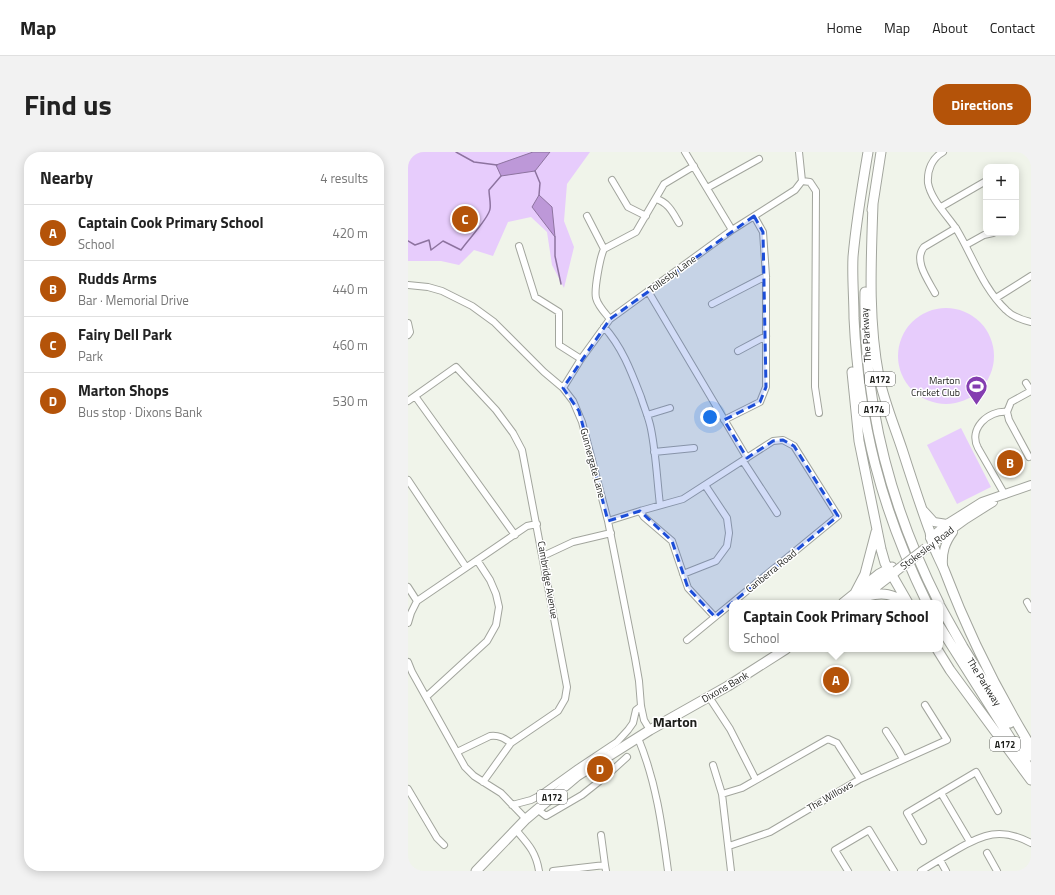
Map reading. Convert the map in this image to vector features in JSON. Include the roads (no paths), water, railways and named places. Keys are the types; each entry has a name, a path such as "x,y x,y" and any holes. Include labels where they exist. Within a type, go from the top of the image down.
{"highway":[{"name":"The Parkway","path":"868,152 858,216 853,267 858,380 868,440 877,476 892,523 911,571 926,600"},
{"name":"The Parkway","path":"881,152 867,247 865,304 867,362 881,448 897,503 919,561 938,600"},
{"name":"A172","path":"873,204 870,275 875,353 879,378 921,507 928,543"},
{"name":"A174","path":"853,267 850,306 850,340 859,441 884,563 892,570"},
{"name":"A174","path":"854,599 865,574 877,530"},
{"path":"928,543 943,566 960,612 997,690 1031,747"},
{"name":"Stokesley Road","path":"854,599 864,596 892,570 928,543"},
{"path":"854,599 892,570 906,600"},
{"path":"864,596 888,594 902,600"},
{"name":"The Parkway","path":"943,611 966,653 1031,756"},
{"name":"The Parkway","path":"943,632 1031,771"},
{"name":"Dixons Bank","path":"476,871 526,819 578,776 650,730 710,697 781,652"},
{"name":"A172","path":"939,652 950,670 1031,780"}],"main road":[{"name":"Stokesley Road","path":"928,543 947,524 982,502 1031,485"},
{"name":"Stokesley Road","path":"928,543 1004,495"},
{"name":"A172","path":"921,507 934,522 947,524"},
{"path":"943,566 942,556 944,546 958,525"}],"street":[{"path":"687,152 732,230"},
{"path":"799,152 802,181 810,182 816,191 815,387 819,412"},
{"path":"943,152 932,161 929,169 928,176 930,190 956,228 983,279 996,298 1007,311 1015,317 1031,322"},
{"path":"707,188 759,159"},
{"path":"610,319 596,298 598,276 604,249 636,232 664,184 694,166"},
{"path":"612,180 628,207 646,216"},
{"name":"Tollesby Lane","path":"563,388 581,359 610,319 732,230 795,190 802,181"},
{"path":"941,207 983,183"},
{"path":"656,199 669,206 679,223"},
{"path":"587,216 604,249"},
{"path":"724,420 760,402 766,387 766,276 763,232 754,216"},
{"path":"935,293 924,273 919,256 924,247 956,228"},
{"path":"966,245 983,236"},
{"path":"519,246 535,297 558,312 559,345 581,359"},
{"path":"712,304 766,276"},
{"path":"996,298 1031,276"},
{"name":"Gunnergate Lane","path":"408,285 428,287 442,291 472,306 494,322 544,372 563,388 579,411 611,533 639,681 641,706 644,720 650,730"},
{"path":"648,291 777,512"},
{"path":"408,324 410,332 408,335"},
{"path":"604,327 612,336 631,369 647,414 651,429 660,505"},
{"path":"738,351 766,336"},
{"name":"Cambridge Avenue","path":"415,396 456,367 496,410 513,433 522,450 567,687 565,699 558,711 511,743 483,782"},
{"path":"1026,383 1031,391 1011,402 1007,412 1009,420 1029,457"},
{"path":"408,401 415,396 514,535"},
{"path":"647,414 670,408"},
{"path":"1004,495 978,448 975,436 978,426 983,421 996,413 1007,412"},
{"name":"Canberra Road","path":"736,600 838,516 794,446 783,440 773,441 745,459"},
{"path":"1025,448 1031,445"},
{"path":"654,452 694,448"},
{"path":"608,521 683,499 745,459"},
{"path":"408,480 466,567"},
{"path":"683,574 716,562 728,546 729,533 727,518 705,486"},
{"path":"640,511 644,517 672,541 688,588 715,617"},
{"path":"408,623 411,612 417,601 527,526 537,524"},
{"path":"543,556 573,542 611,533"},
{"path":"426,697 487,641 496,625 499,607 496,594 490,580 477,560"},
{"path":"408,587 417,601"},
{"path":"1027,602 1031,609"},
{"name":"Canberra Road","path":"687,640 729,606"},
{"path":"408,662 412,672 465,767 483,782 501,793 526,819"},
{"path":"710,697 730,729 756,780"},
{"path":"860,779 947,740 925,705"},
{"path":"512,805 531,800 539,796 617,742 633,723 636,710 641,706"},
{"path":"886,731 898,748 902,759"},
{"path":"457,752 490,736 497,735 503,737 511,743"},
{"path":"638,738 645,753 658,803 668,871"},
{"name":"The Willows","path":"722,794 742,788 828,739 837,743 860,779 770,832 730,846"},
{"path":"538,809 546,816 582,795 606,776 624,756"},
{"path":"713,765 722,794 730,846 732,871"},
{"path":"923,841 907,813 976,772 998,811"},
{"path":"941,793 970,842"},
{"path":"409,795 437,838 444,845"},
{"path":"516,830 530,846 535,855 539,871"},
{"path":"848,871 835,850 869,830 894,871"},
{"path":"920,871 985,835 1004,833 1020,837 1031,843"},
{"path":"553,871 606,868 601,835"},
{"path":"987,853 997,871"},
{"path":"940,860 946,871"}],"waterway":[{"path":"456,152 474,162 497,165"},
{"path":"535,171 540,183 539,195"},
{"path":"408,241 415,245 429,240 431,250 443,241 461,250 489,213 489,190 501,176"},
{"path":"555,237 555,256 561,284"}],"place":[{"name":"Fairy Dell Park","path":"465,219"},
{"name":"Marton Cricket Club","path":"976,406"},
{"name":"Rudds Arms","path":"1010,463"},
{"name":"Captain Cook Primary School","path":"836,680"},
{"name":"Marton Shops","path":"600,769"}],"district":[{"name":"Marton","path":"675,721"}]}
